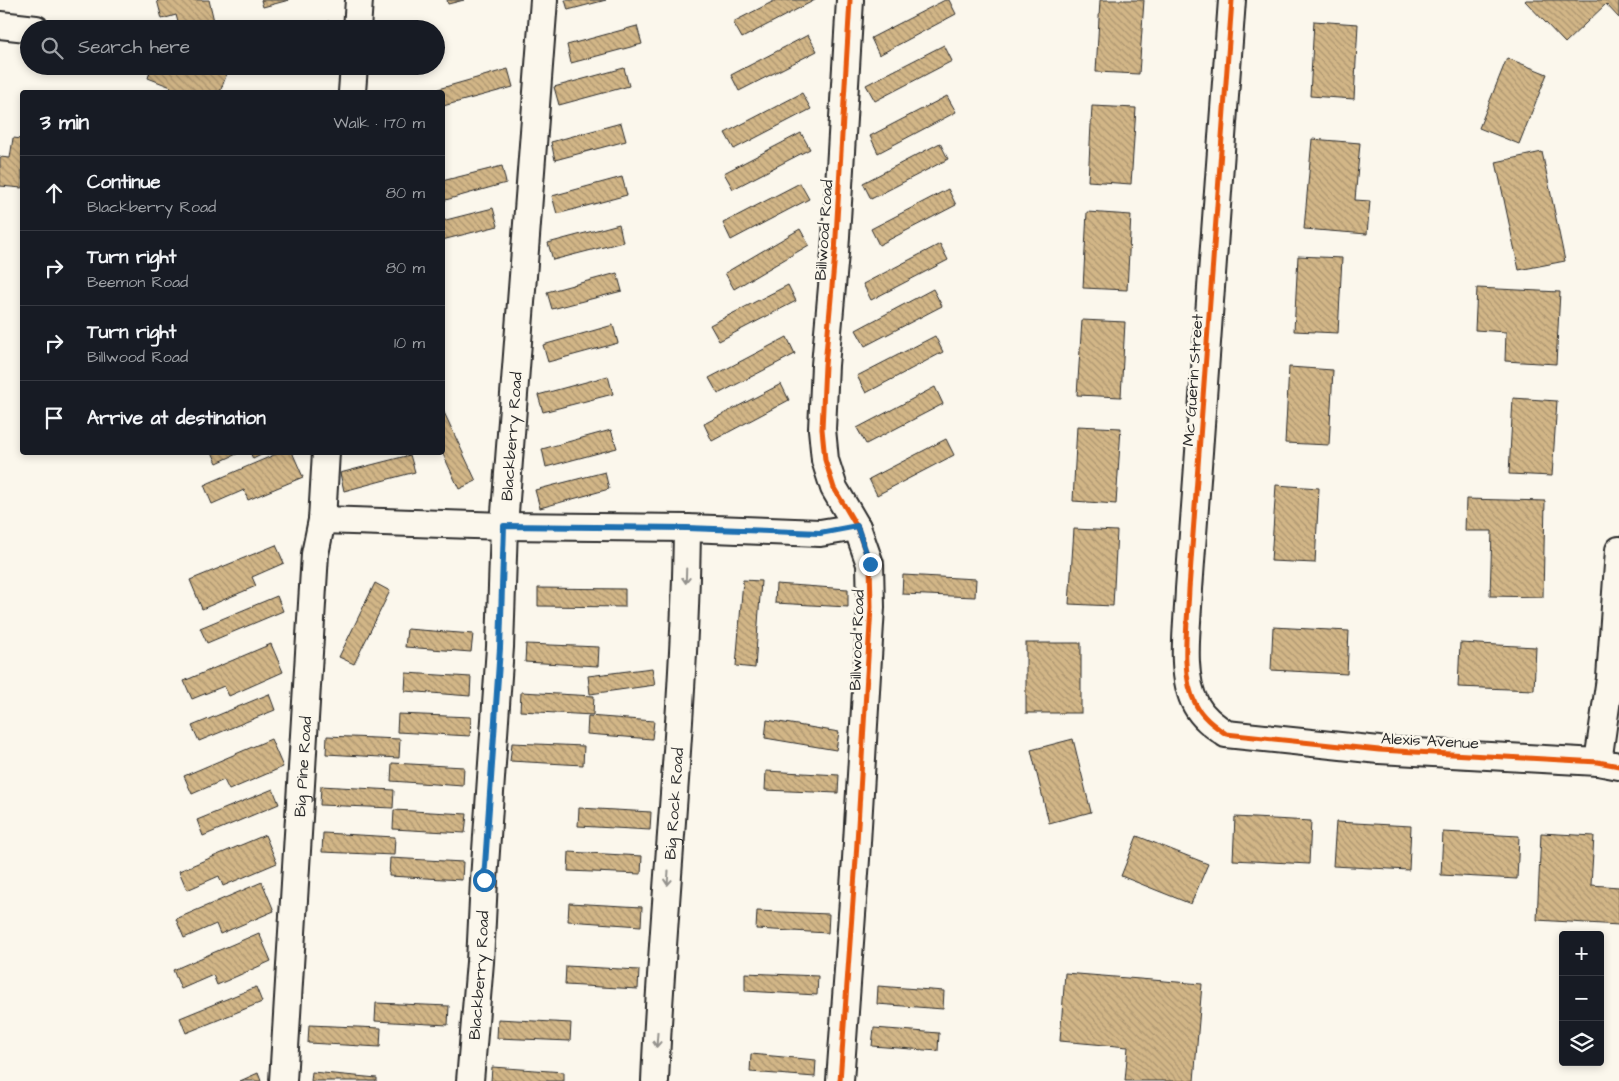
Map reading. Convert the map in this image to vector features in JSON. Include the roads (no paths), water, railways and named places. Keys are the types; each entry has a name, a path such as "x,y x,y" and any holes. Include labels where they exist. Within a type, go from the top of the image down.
{"street":[{"path":"358,20 359,0"},
{"name":"Blackberry Road","path":"470,1081 480,962 500,648 504,526 544,0"},
{"name":"Billwood Road","path":"840,1081 872,607 870,564 857,526 834,488 825,460 822,429 825,365 835,253 850,0"},
{"name":"Mc Guerin Street","path":"1232,0 1190,579 1186,667 1188,686 1196,705 1209,722 1226,734 1239,735"},
{"path":"0,26 20,28"},
{"path":"352,90 353,75"},
{"name":"Big Pine Road","path":"283,1081 314,554 322,520 326,455"},
{"path":"322,520 504,526 687,528 820,533 857,526"},
{"name":"Big Rock Road","path":"655,1081 680,698 687,528"},
{"path":"1609,764 1610,678 1619,550"},
{"name":"Alexis Avenue","path":"1239,735 1379,750 1609,764"}]}
